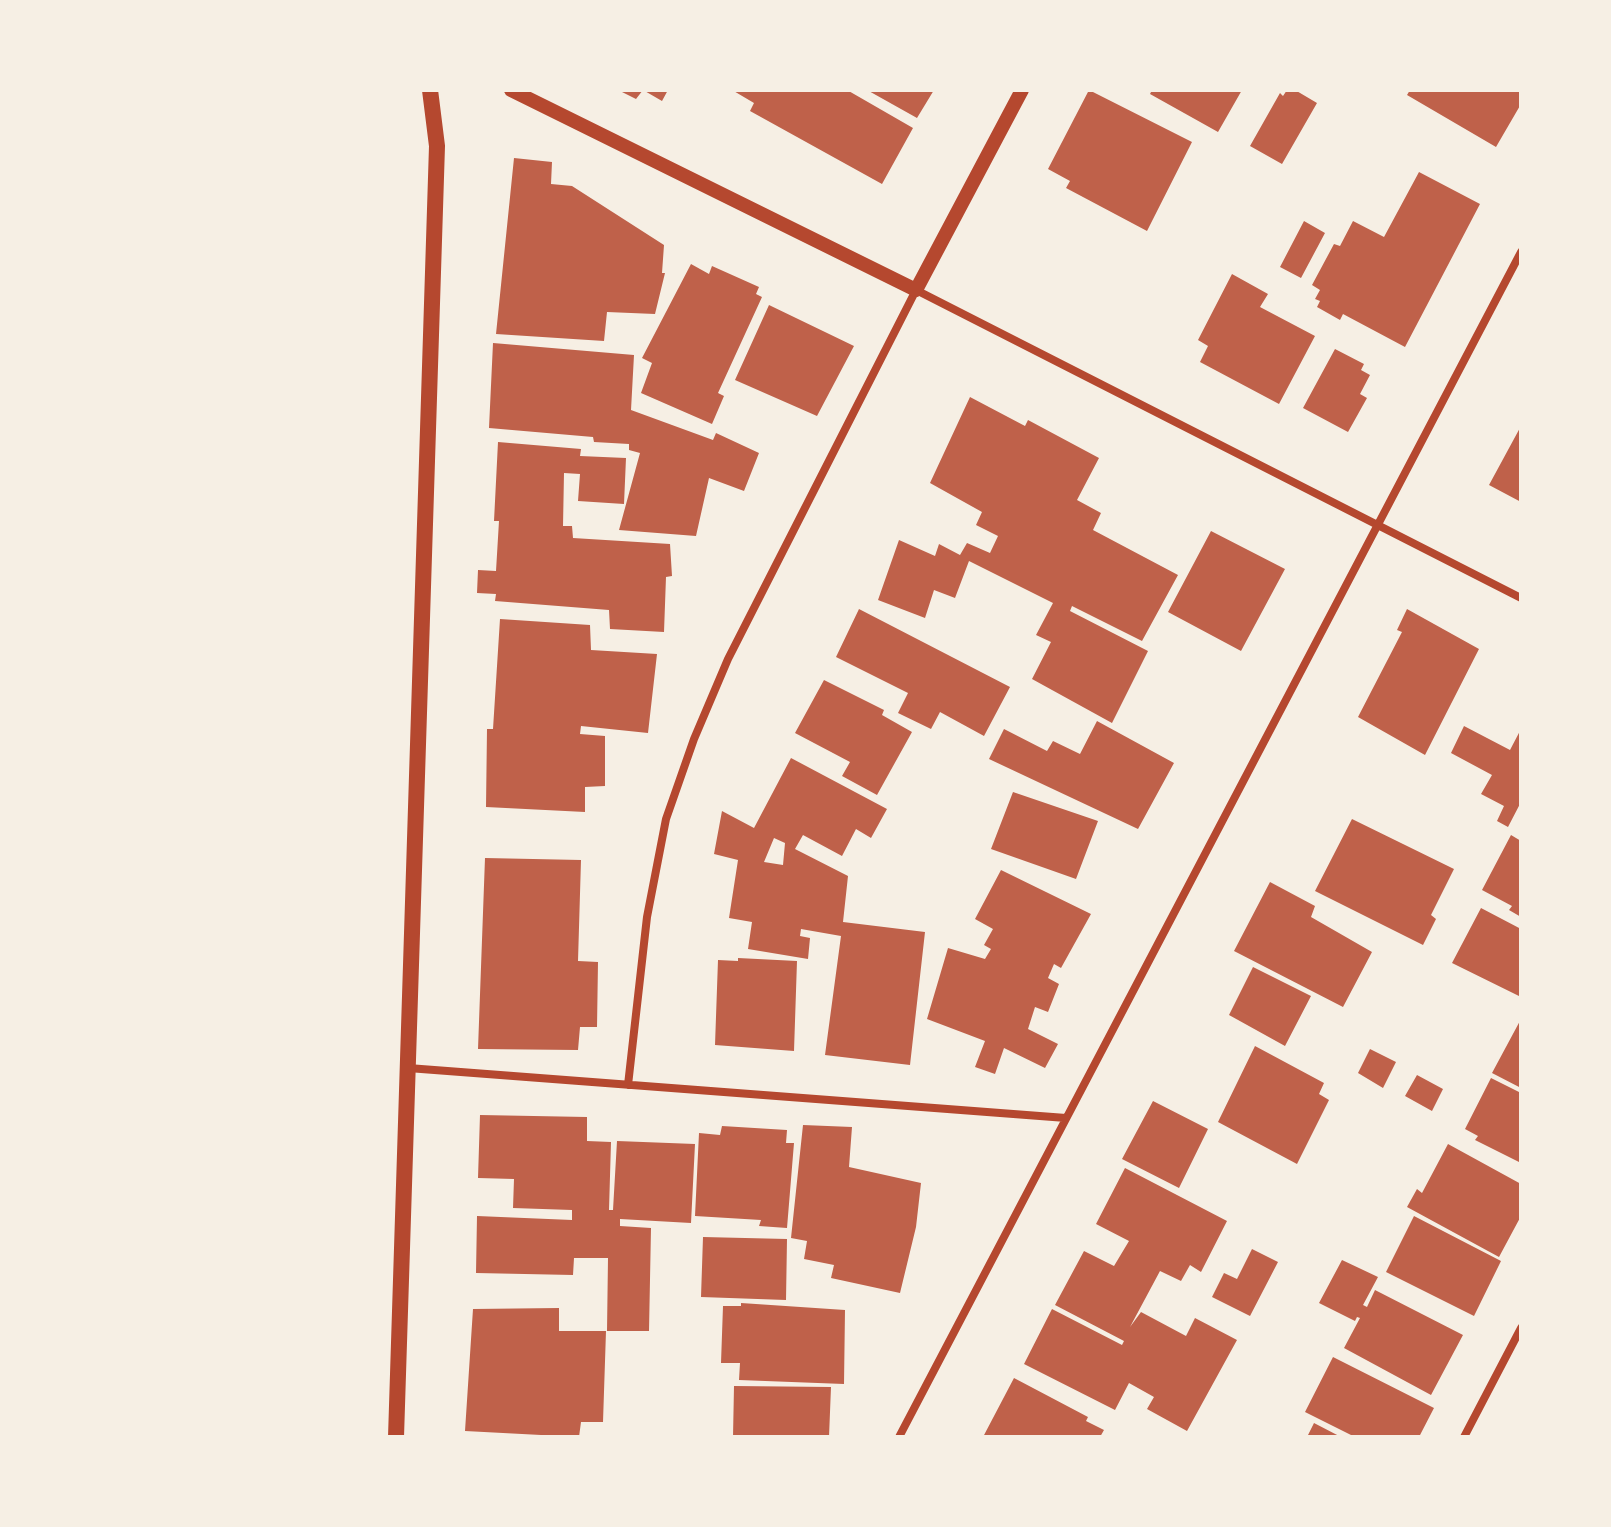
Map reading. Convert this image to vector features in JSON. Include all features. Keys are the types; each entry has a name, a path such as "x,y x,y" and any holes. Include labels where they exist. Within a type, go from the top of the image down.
{"main road":[{"path":"396,1437 437,146 430,90"}],"street":[{"path":"511,90 916,290 1521,598"},
{"path":"628,1085 647,917 666,819 694,739 728,659 1022,90"},
{"path":"899,1437 1521,252"},
{"path":"407,1068 1066,1118"},
{"path":"1464,1437 1521,1328"}],"building":[{"path":"618,90 643,90 636,99"},
{"path":"643,90 668,90 662,101"},
{"path":"732,90 847,90 913,128 882,184 750,111 754,103"},
{"path":"867,90 934,90 917,118"},
{"path":"1089,90 1192,142 1147,231 1066,188 1070,181 1048,169"},
{"path":"1152,90 1242,90 1218,132 1150,94"},
{"path":"1287,90 1295,90 1317,103 1282,164 1250,146 1280,93 1283,96"},
{"path":"1410,90 1521,90 1521,104 1496,147 1407,95"},
{"path":"514,158 552,162 551,184 572,186 664,245 662,273 665,273 655,314 607,312 604,341 496,334"},
{"path":"1419,172 1480,204 1405,347 1343,314 1340,320 1317,307 1320,301 1315,299 1320,290 1312,285 1334,244 1340,246 1353,221 1384,237"},
{"path":"1304,221 1325,233 1301,278 1280,267"},
{"path":"691,264 709,274 712,266 759,287 756,294 762,297 718,393 724,396 712,424 641,393 652,363 642,358"},
{"path":"1232,274 1268,294 1260,307 1315,336 1279,404 1200,362 1208,346 1198,340"},
{"path":"769,305 854,346 817,416 735,380"},
{"path":"493,343 634,355 631,410 713,440 716,433 759,453 744,491 709,478 696,536 619,530 640,453 629,450 629,444 594,442 593,437 489,428"},
{"path":"1335,349 1364,364 1361,370 1370,375 1360,394 1367,398 1348,432 1303,408"},
{"path":"970,397 1025,426 1028,420 1099,458 1077,500 1101,513 1093,530 1178,575 1142,641 1072,606 1070,611 1148,651 1112,723 1032,679 1051,642 1036,635 1053,603 969,561 955,598 934,590 925,618 878,600 899,540 935,556 939,544 960,555 967,543 990,553 998,536 976,525 982,512 930,483"},
{"path":"1521,426 1521,502 1489,485"},
{"path":"498,442 581,449 580,456 626,458 624,504 578,501 580,474 564,473 563,526 572,526 573,538 670,544 672,576 666,577 664,632 610,629 609,610 495,601 496,594 477,593 478,570 496,571 499,521 494,521"},
{"path":"1211,531 1285,569 1241,651 1168,612"},
{"path":"859,609 1010,687 984,736 940,712 931,729 898,713 908,693 836,657"},
{"path":"1407,609 1479,649 1425,755 1358,717 1402,632 1397,630"},
{"path":"500,619 590,625 591,650 657,654 648,733 581,726 580,734 605,736 605,786 585,787 585,812 486,807 487,729 493,729"},
{"path":"824,680 884,710 882,715 912,732 877,795 842,776 850,762 795,733"},
{"path":"1097,721 1174,763 1138,829 989,759 1004,729 1047,751 1053,741 1080,754"},
{"path":"1464,726 1510,750 1521,729 1521,802 1508,827 1497,821 1504,806 1481,794 1492,775 1451,753"},
{"path":"791,758 887,809 871,838 856,829 842,856 803,835 795,849 848,876 843,922 925,932 910,1065 825,1055 841,936 801,929 800,936 810,938 808,959 748,949 752,922 729,918 738,860 714,854 722,811 754,828","holes":["774,838 785,843 783,865 764,862"]},
{"path":"1013,792 1098,821 1076,879 991,849"},
{"path":"1352,819 1454,869 1431,915 1436,919 1423,945 1315,891"},
{"path":"1511,835 1521,841 1521,917 1509,910 1512,906 1482,890"},
{"path":"485,858 581,860 578,961 598,962 597,1027 580,1027 578,1050 478,1049"},
{"path":"1001,870 1091,914 1061,968 1054,964 1048,978 1059,984 1048,1012 1035,1007 1028,1029 1058,1044 1045,1068 1004,1048 995,1074 975,1067 985,1041 927,1019 948,948 985,959 991,949 984,945 993,929 975,919"},
{"path":"1270,882 1315,906 1311,917 1372,952 1343,1007 1234,951"},
{"path":"1481,908 1521,929 1521,997 1452,963"},
{"path":"738,958 797,961 794,1051 715,1045 718,960 738,961"},
{"path":"1253,967 1311,996 1285,1046 1229,1015"},
{"path":"1521,1019 1521,1088 1492,1073"},
{"path":"1255,1046 1324,1083 1319,1094 1329,1100 1297,1164 1218,1122"},
{"path":"1370,1049 1396,1062 1383,1088 1358,1073"},
{"path":"1417,1075 1443,1089 1432,1111 1405,1096"},
{"path":"1491,1078 1521,1093 1521,1163 1475,1140 1478,1136 1465,1129"},
{"path":"1153,1101 1208,1129 1179,1188 1122,1159"},
{"path":"480,1115 587,1117 587,1141 611,1142 609,1210 613,1210 617,1141 695,1144 691,1223 620,1219 620,1226 651,1228 649,1331 607,1331 608,1258 574,1258 573,1275 476,1273 477,1216 572,1220 572,1210 513,1208 514,1179 478,1178"},
{"path":"803,1125 852,1127 849,1167 921,1183 916,1227 900,1293 831,1278 834,1265 804,1259 807,1241 791,1238"},
{"path":"722,1126 787,1130 786,1143 794,1143 787,1228 759,1226 761,1220 695,1216 699,1133 720,1135"},
{"path":"1448,1144 1521,1184 1521,1216 1499,1257 1407,1207 1417,1189 1422,1193"},
{"path":"1125,1168 1227,1221 1201,1272 1190,1265 1181,1281 1160,1271 1130,1327 1141,1312 1186,1336 1195,1318 1237,1340 1187,1431 1147,1409 1154,1397 1129,1383 1115,1410 1024,1364 1052,1309 1122,1345 1124,1341 1055,1305 1084,1251 1114,1266 1129,1241 1096,1224"},
{"path":"1414,1216 1501,1261 1474,1316 1386,1272"},
{"path":"703,1237 787,1239 786,1300 701,1297"},
{"path":"1252,1249 1278,1262 1250,1316 1212,1297 1224,1273 1237,1279"},
{"path":"1342,1260 1378,1277 1363,1305 1367,1307 1375,1290 1463,1335 1431,1395 1344,1348 1360,1318 1357,1317 1355,1321 1319,1303"},
{"path":"741,1303 845,1310 844,1384 739,1380 740,1363 721,1363 723,1306 741,1306"},
{"path":"559,1308 559,1331 606,1331 603,1422 581,1422 579,1437 465,1431 473,1309"},
{"path":"1333,1357 1434,1408 1419,1437 1355,1437 1305,1412"},
{"path":"1014,1378 1088,1417 1086,1421 1104,1430 1100,1437 983,1437"},
{"path":"734,1386 831,1387 829,1437 733,1437"},
{"path":"1314,1423 1341,1437 1307,1437"}]}
